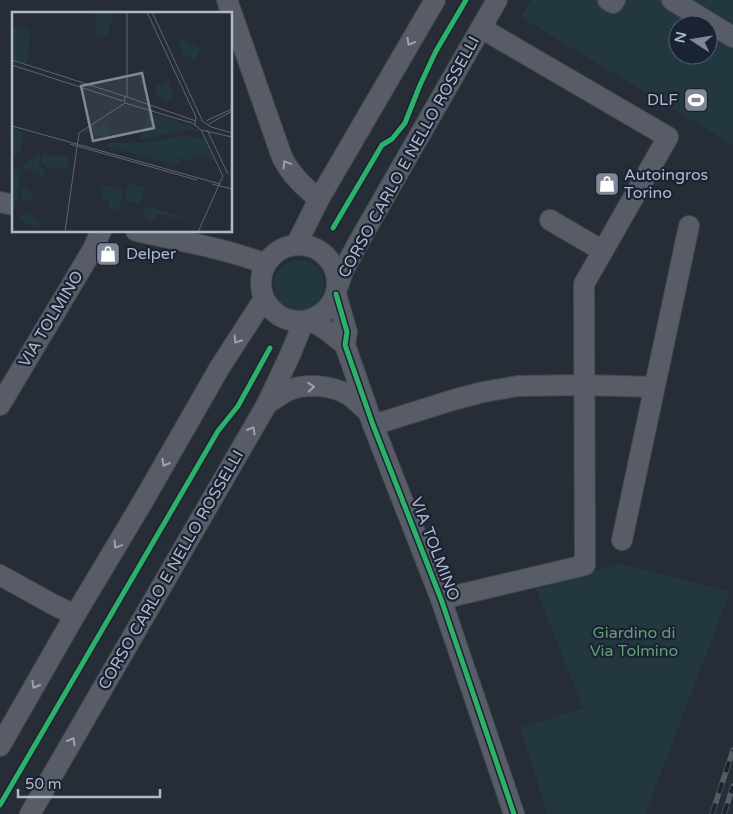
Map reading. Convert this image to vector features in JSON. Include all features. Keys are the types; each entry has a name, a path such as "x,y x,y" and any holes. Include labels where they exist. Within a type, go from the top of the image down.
{"street":[{"path":"227,0 231,12"},
{"path":"296,245 319,199 435,0"},
{"name":"CORSO CARLO E NELLO ROSSELLI","path":"337,290 343,271 354,250 498,0"},
{"path":"608,0 614,3 615,0"},
{"path":"672,0 733,37"},
{"path":"232,14 287,167 300,184 319,199"},
{"name":"CORSO CARLO E NELLO ROSSELLI","path":"482,28 668,137 584,284 584,385"},
{"path":"550,220 603,250"},
{"path":"622,540 689,226"},
{"name":"VIA TOLMINO","path":"0,405 93,249 100,232"},
{"path":"141,232 225,250 266,264"},
{"path":"306,245 316,248 331,261 337,278 337,290 328,309 320,316 307,321 292,321 280,317 264,299 261,281 262,272 272,256 279,250 288,246 306,245"},
{"name":"VIA TOLMINO","path":"337,290 347,332 345,346 370,419 441,599 514,814"},
{"path":"0,746 74,615 142,503 220,367 264,299"},
{"path":"307,321 325,329 345,346"},
{"name":"CORSO CARLO E NELLO ROSSELLI","path":"30,814 267,404 307,321"},
{"name":"VIA TOLMINO","path":"441,599 585,565 584,385"},
{"path":"267,404 288,391 309,386 320,386 348,394 370,419 483,392 518,386 654,387"},
{"path":"0,575 74,615"}],"green space":[{"name":"DLF","path":"531,0 733,0 733,145 521,17"},
{"path":"299,260 309,262 317,267 322,275 324,285 322,295 317,303 309,308 299,310 289,308 281,303 276,295 274,285 276,275 281,267 289,262"},
{"name":"Giardino di Via Tolmino","path":"619,563 730,592 645,814 547,814 521,728 583,708 536,589"}],"railway":[{"path":"712,814 733,750"},
{"path":"724,814 733,786"}],"cycle path":[{"path":"333,228 382,145 392,139 405,123 436,51 466,0"},
{"path":"336,294 347,332 345,345 373,425 441,599 514,814"},
{"path":"0,805 218,431 238,406 270,348"}],"place":[{"name":"DLF","path":"696,100"},
{"name":"Autoingros Torino","path":"607,184"},
{"name":"Delper","path":"108,254"}]}
